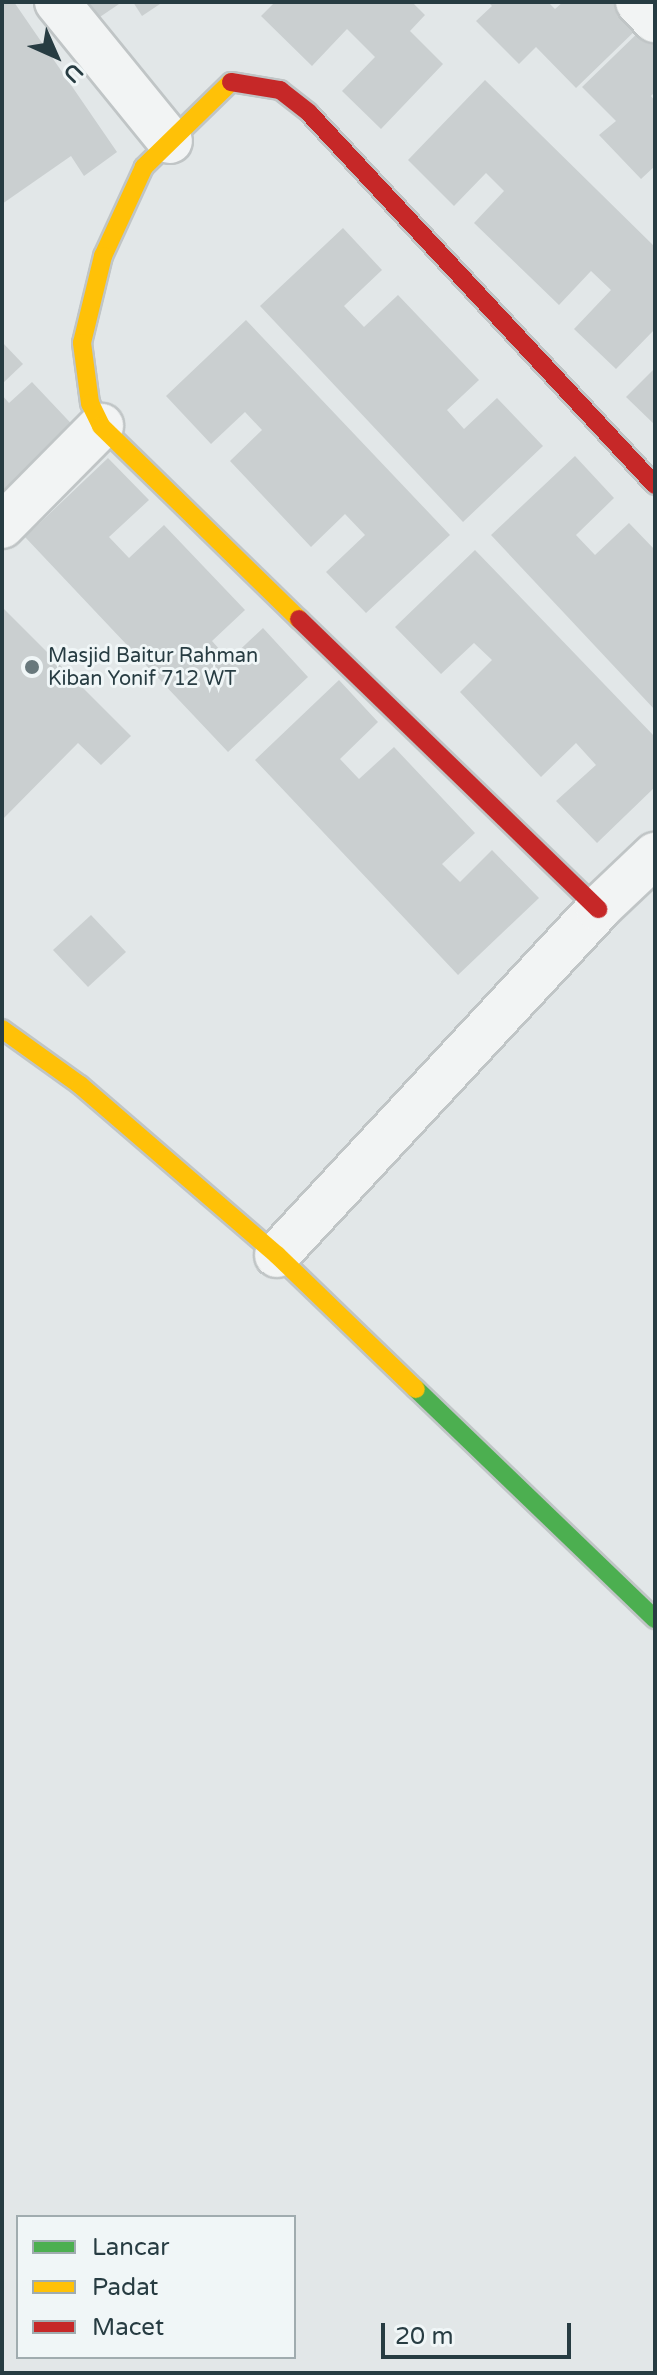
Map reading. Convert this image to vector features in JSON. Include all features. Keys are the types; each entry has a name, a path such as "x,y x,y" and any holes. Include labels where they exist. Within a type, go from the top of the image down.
{"street":[{"path":"57,2 170,141"},
{"path":"638,2 655,20"},
{"path":"598,909 101,426 90,403 82,343 103,256 144,167 230,82 280,90 309,113 655,485"},
{"path":"2,526 101,426"},
{"path":"277,1255 598,909 655,855"},
{"path":"2,1029 80,1085 277,1255 655,1619"}],"building":[{"path":"2,2 14,2 117,152 84,176 71,156 2,204"},
{"path":"77,2 122,2 91,23"},
{"path":"133,2 163,2 142,16"},
{"path":"275,2 412,2 425,15 410,31 443,64 381,129 342,91 375,57 347,29 312,66 261,16"},
{"path":"488,2 548,2 555,9 563,2 617,2 640,26 576,88 536,47 519,64 476,21 492,6"},
{"path":"647,24 655,32 655,92 651,96 655,101 655,166 641,179 599,135 616,121 582,87"},
{"path":"485,80 655,247 655,329 616,369 574,329 611,290 591,271 559,305 474,223 504,191 486,173 454,206 408,160"},
{"path":"343,228 382,270 344,306 364,327 398,295 479,380 447,410 464,429 497,398 543,446 463,522 260,306"},
{"path":"246,320 450,535 366,613 326,572 365,535 345,514 311,547 230,461 262,430 245,412 211,444 166,396"},
{"path":"2,342 23,364 2,384"},
{"path":"655,368 655,425 626,397"},
{"path":"32,382 82,435 2,503 2,395 9,403"},
{"path":"575,456 614,498 576,535 595,555 629,523 655,550 655,710 491,535"},
{"path":"108,458 149,500 109,537 129,558 164,525 245,610 212,641 229,660 263,628 308,677 228,752 25,537"},
{"path":"475,550 655,737 655,787 597,843 556,801 596,765 576,743 541,777 460,692 492,660 474,643 441,674 395,627"},
{"name":"Masjid Baitur Rahman Kiban Yonif 712 WT","path":"2,607 131,736 101,765 78,743 2,820"},
{"path":"339,680 378,722 340,759 359,779 394,747 475,833 442,864 460,882 492,850 539,898 458,975 255,760"},
{"path":"91,915 126,952 88,987 53,950"}],"traffic: fast":[{"path":"416,1389 655,1619"}],"traffic: slow":[{"path":"231,82 144,167 103,256 82,343 90,403 101,426 299,619"},
{"path":"2,1029 80,1085 277,1255 416,1389"}],"traffic: jam":[{"path":"231,82 280,90 309,113 655,485"},
{"path":"299,619 598,909"}],"place":[{"name":"Masjid Baitur Rahman Kiban Yonif 712 WT","path":"32,667"}]}
